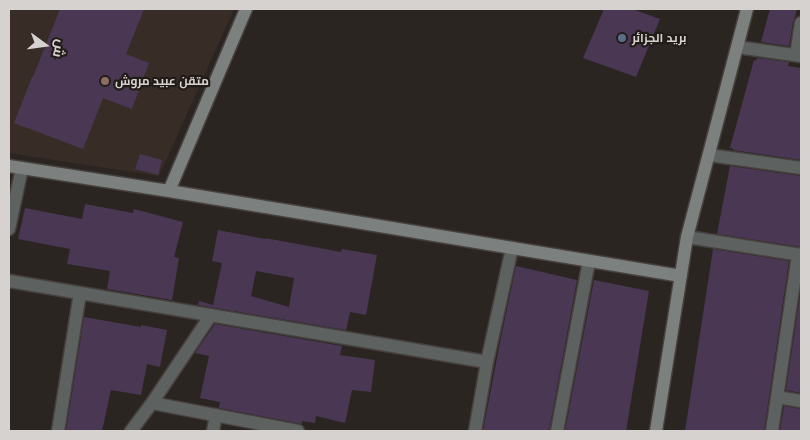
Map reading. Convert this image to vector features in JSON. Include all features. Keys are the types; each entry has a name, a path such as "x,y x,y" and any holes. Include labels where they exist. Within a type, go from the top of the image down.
{"street":[{"path":"169,191 246,9"},
{"path":"656,431 687,237 747,9"},
{"path":"737,47 798,55 801,23"},
{"path":"708,155 801,168"},
{"path":"9,229 15,167 681,276"},
{"path":"687,237 800,255 772,431"},
{"path":"475,431 487,362 512,248"},
{"path":"558,431 589,261"},
{"path":"9,281 487,362"},
{"path":"58,431 80,293"},
{"path":"131,431 211,315"},
{"path":"777,397 801,401"},
{"path":"152,403 291,431"},
{"path":"213,431 216,415"}],"shaded area":[{"name":"متقن عبيد مروش","path":"9,9 234,9 159,176 9,153"}],"building":[{"path":"60,9 144,9 126,54 149,63 132,109 103,98 83,149 14,123"},
{"name":"بريد الجزائر","path":"604,9 632,9 660,19 636,77 583,58"},
{"path":"770,9 797,9 789,46 761,42"},
{"path":"757,58 789,62 788,66 801,68 801,160 730,148 754,60 756,61"},
{"path":"140,154 162,160 158,175 135,169"},
{"path":"730,166 801,176 801,247 717,234"},
{"path":"85,204 133,213 134,209 183,222 174,257 179,258 172,300 107,289 110,271 67,264 70,249 18,239 25,208 82,219"},
{"path":"218,230 341,252 342,249 377,255 366,315 350,312 346,330 198,305 199,301 213,305 222,263 212,261","holes":["256,271 294,278 289,307 251,296"]},
{"path":"713,249 789,261 764,431 685,431"},
{"path":"516,266 577,280 549,431 483,431 500,342"},
{"path":"594,280 649,291 626,431 565,431"},
{"path":"801,289 801,393 786,390"},
{"path":"84,317 167,330 160,367 147,364 141,395 111,390 102,431 66,431"},
{"path":"215,324 342,346 340,355 375,360 371,392 352,390 345,423 316,416 315,423 302,421 302,424 219,408 220,402 200,398 209,356 195,353"},
{"path":"784,406 801,409 801,431 780,431"}],"place":[{"name":"بريد الجزائر","path":"622,38"},
{"name":"متقن عبيد مروش","path":"105,81"}]}
